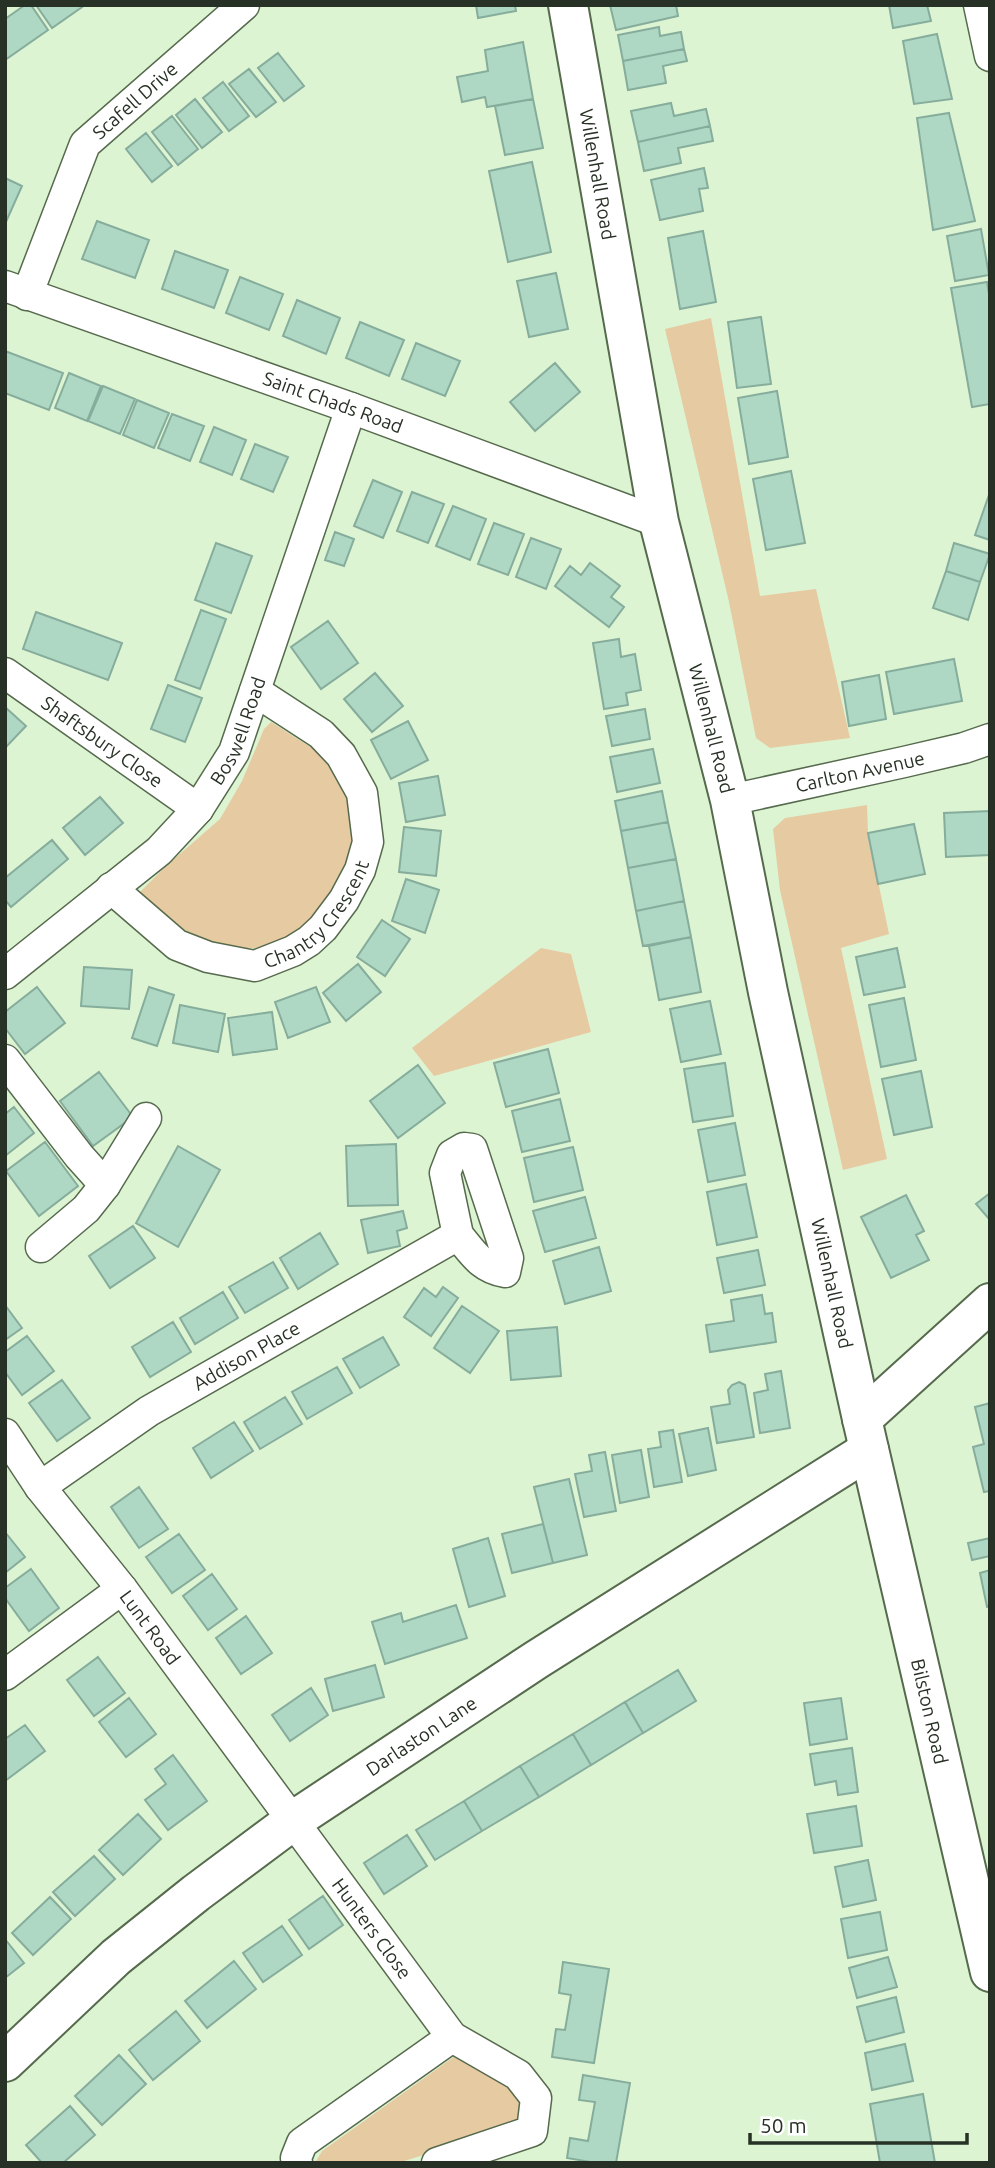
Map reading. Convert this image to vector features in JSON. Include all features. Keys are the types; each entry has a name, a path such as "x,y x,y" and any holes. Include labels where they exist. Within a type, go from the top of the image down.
{"main road":[{"name":"Willenhall Road","path":"568,5 659,522 730,800 768,992 866,1434"},
{"name":"Darlaston Lane","path":"5,2062 116,1957 294,1820 536,1660 866,1434 990,1303"},
{"name":"Bilston Road","path":"866,1434 990,1972"}],"street":[{"name":"Scafell Drive","path":"16,291 85,144 244,5"},
{"path":"979,5 990,55"},
{"name":"Saint Chads Road","path":"16,291 351,408 659,522"},
{"name":"Boswell Road","path":"5,974 159,851 198,809 234,752 351,408"},
{"name":"Shaftsbury Close","path":"5,673 198,809"},
{"name":"Chantry Crescent","path":"111,888 177,945 208,957 255,966 293,951 309,941 323,928 344,900 360,870 368,842 362,793 341,755 321,734 255,691"},
{"name":"Carlton Avenue","path":"730,800 964,748 990,739"},
{"path":"5,1060 79,1156 105,1185"},
{"path":"41,1247 86,1209 105,1185 146,1118"},
{"name":"Addison Place","path":"40,1487 149,1411 458,1235"},
{"name":"Lunt Road","path":"5,1434 40,1487 122,1589 294,1820"},
{"path":"5,1675 122,1589"},
{"name":"Hunters Close","path":"294,1820 452,2037 518,2075 536,2098 532,2131 437,2163"},
{"path":"297,2163 296,2158 302,2143 452,2037"}],"shaded area":[{"path":"711,318 760,596 816,589 850,738 770,748 756,738 729,602 665,329"},
{"path":"271,722 334,762 355,803 356,847 346,884 307,927 268,947 239,949 203,939 164,920 137,895 220,819 242,781 264,729"},
{"path":"867,805 868,833 889,934 841,948 887,1159 843,1170 780,890 773,829 785,818"},
{"path":"541,948 571,954 591,1032 434,1076 412,1048"},
{"path":"455,2056 472,2063 514,2090 524,2104 522,2119 512,2127 398,2163 315,2163 322,2151"}],"building":[{"path":"25,5 31,5 48,30 5,60 5,19"},
{"path":"36,5 85,5 52,28"},
{"path":"476,5 515,5 516,11 478,18"},
{"path":"610,5 676,5 678,16 616,30"},
{"path":"889,5 927,5 931,21 893,28"},
{"path":"659,27 660,36 681,32 684,49 623,61 618,35"},
{"path":"937,34 952,99 914,104 903,41"},
{"path":"523,42 533,99 487,107 485,97 462,102 457,77 488,71 485,50"},
{"path":"684,49 687,61 663,66 666,83 628,90 623,61"},
{"path":"278,53 304,86 284,101 258,68"},
{"path":"249,69 276,102 256,117 229,84"},
{"path":"223,82 249,116 229,131 203,98"},
{"path":"195,99 222,132 202,148 176,115"},
{"path":"533,99 543,148 505,155 495,106"},
{"path":"671,103 674,116 706,109 710,126 638,142 631,111"},
{"path":"949,113 975,221 933,230 917,118"},
{"path":"172,116 198,149 178,165 152,132"},
{"path":"710,126 713,141 678,148 681,163 644,171 638,142"},
{"path":"146,133 172,166 152,182 126,149"},
{"path":"532,162 551,252 508,262 489,171"},
{"path":"704,168 708,188 699,189 703,211 660,220 651,180"},
{"path":"5,178 22,186 5,224"},
{"path":"97,221 149,240 135,278 82,259"},
{"path":"981,229 989,275 955,281 947,236"},
{"path":"703,231 716,302 680,309 668,238"},
{"path":"175,251 228,270 214,308 162,289"},
{"path":"556,273 568,329 529,337 517,281"},
{"path":"240,277 283,294 269,330 226,313"},
{"path":"987,282 990,300 990,404 972,407 951,288"},
{"path":"297,300 340,318 326,354 283,336"},
{"path":"761,317 771,384 737,388 728,322"},
{"path":"360,322 404,340 389,376 346,358"},
{"path":"416,343 460,361 445,396 402,379"},
{"path":"5,351 63,373 49,410 5,393"},
{"path":"555,363 580,392 535,431 510,402"},
{"path":"69,373 101,386 87,421 55,408"},
{"path":"103,386 135,399 120,434 88,421"},
{"path":"777,391 788,457 749,464 738,398"},
{"path":"137,400 169,413 154,448 123,435"},
{"path":"172,414 204,426 190,461 158,448"},
{"path":"214,427 246,440 232,475 200,462"},
{"path":"255,444 288,457 273,492 241,479"},
{"path":"791,471 805,543 766,550 753,479"},
{"path":"373,480 402,492 383,538 354,526"},
{"path":"412,492 444,504 428,543 397,531"},
{"path":"990,492 990,540 975,535"},
{"path":"453,506 486,519 470,560 436,546"},
{"path":"494,523 524,534 508,575 478,564"},
{"path":"335,532 354,539 344,566 325,560"},
{"path":"531,538 561,549 546,589 516,577"},
{"path":"216,543 252,556 231,613 195,600"},
{"path":"954,543 990,554 980,582 946,571"},
{"path":"590,563 620,586 611,597 624,607 609,627 555,586 570,566 581,575"},
{"path":"946,571 980,582 968,620 933,608"},
{"path":"201,610 226,619 200,689 175,680"},
{"path":"36,612 122,643 108,680 23,649"},
{"path":"328,621 358,663 321,689 291,647"},
{"path":"619,639 621,657 635,654 641,690 626,693 628,705 604,709 593,643"},
{"path":"954,659 962,701 894,714 886,672"},
{"path":"375,673 403,706 372,732 344,699"},
{"path":"879,675 886,719 849,726 842,682"},
{"path":"168,685 202,698 185,742 151,729"},
{"path":"5,707 26,726 5,748"},
{"path":"645,709 650,739 612,746 606,716"},
{"path":"408,721 428,760 391,779 371,740"},
{"path":"653,749 660,783 617,792 610,757"},
{"path":"438,776 445,815 406,822 399,783"},
{"path":"662,791 668,822 621,831 615,801"},
{"path":"100,797 123,823 85,855 63,828"},
{"path":"990,811 990,855 946,857 944,813"},
{"path":"668,822 676,859 628,868 621,831"},
{"path":"914,824 925,874 878,884 868,833"},
{"path":"404,827 441,831 436,876 399,872"},
{"path":"52,840 68,859 11,907 5,900 5,878"},
{"path":"676,859 684,901 636,911 628,868"},
{"path":"406,879 439,890 425,933 392,921"},
{"path":"684,901 691,937 643,946 636,911"},
{"path":"382,920 410,939 385,976 357,957"},
{"path":"691,937 701,992 659,1000 649,946"},
{"path":"897,948 905,987 864,995 856,957"},
{"path":"358,964 381,992 346,1021 323,993"},
{"path":"84,967 132,970 129,1009 81,1006"},
{"path":"37,987 65,1023 25,1054 5,1028 5,1012"},
{"path":"149,987 174,995 157,1046 132,1038"},
{"path":"316,987 330,1022 288,1038 275,1002"},
{"path":"904,998 916,1060 881,1067 869,1005"},
{"path":"710,1001 721,1054 681,1062 670,1009"},
{"path":"180,1005 225,1014 218,1052 173,1043"},
{"path":"272,1012 277,1049 233,1055 228,1018"},
{"path":"548,1049 559,1093 506,1107 494,1063"},
{"path":"725,1063 733,1116 693,1122 684,1069"},
{"path":"418,1065 445,1103 398,1138 370,1101"},
{"path":"921,1071 932,1127 894,1135 882,1079"},
{"path":"99,1072 133,1117 93,1146 60,1101"},
{"path":"560,1099 570,1141 522,1152 512,1111"},
{"path":"14,1107 34,1133 5,1156 5,1114"},
{"path":"735,1123 745,1175 708,1182 698,1130"},
{"path":"45,1142 78,1186 39,1216 6,1171"},
{"path":"396,1144 398,1205 348,1206 346,1146"},
{"path":"178,1146 220,1170 178,1247 136,1223"},
{"path":"573,1147 583,1190 534,1202 524,1158"},
{"path":"746,1184 757,1237 717,1245 707,1192"},
{"path":"990,1193 990,1220 976,1204"},
{"path":"906,1195 924,1231 916,1235 929,1260 891,1278 861,1217"},
{"path":"585,1197 596,1238 545,1252 533,1211"},
{"path":"403,1211 407,1228 397,1231 400,1246 368,1253 361,1220"},
{"path":"133,1226 155,1258 110,1288 89,1256"},
{"path":"320,1233 338,1264 298,1289 280,1258"},
{"path":"599,1247 611,1291 565,1304 553,1261"},
{"path":"758,1250 765,1285 724,1293 717,1258"},
{"path":"273,1262 288,1288 245,1313 229,1287"},
{"path":"443,1287 458,1298 431,1336 404,1317 424,1288 436,1297"},
{"path":"223,1292 238,1318 195,1344 180,1318"},
{"path":"762,1295 765,1314 772,1313 776,1342 710,1352 706,1325 734,1321 731,1300"},
{"path":"5,1305 22,1328 5,1340"},
{"path":"462,1306 499,1331 470,1373 434,1348"},
{"path":"173,1322 191,1352 150,1377 132,1347"},
{"path":"557,1327 561,1376 511,1380 507,1331"},
{"path":"27,1336 54,1371 22,1395 5,1372 5,1352"},
{"path":"383,1337 399,1365 360,1388 343,1359"},
{"path":"337,1367 352,1393 307,1419 292,1392"},
{"path":"781,1371 790,1428 760,1433 754,1393 768,1390 765,1374"},
{"path":"62,1380 90,1418 57,1441 29,1403"},
{"path":"739,1382 745,1385 754,1437 717,1443 711,1407 730,1404 728,1390"},
{"path":"285,1397 302,1424 260,1449 244,1422"},
{"path":"990,1403 990,1491 984,1492 973,1447 984,1444 975,1407"},
{"path":"234,1422 253,1451 211,1478 193,1448"},
{"path":"708,1428 716,1470 688,1476 679,1434"},
{"path":"673,1430 682,1482 654,1487 648,1449 661,1447 659,1432"},
{"path":"641,1450 649,1497 620,1503 612,1455"},
{"path":"605,1452 616,1511 584,1517 575,1474 592,1471 589,1455"},
{"path":"569,1479 587,1555 553,1563 534,1487"},
{"path":"139,1487 168,1529 139,1548 111,1507"},
{"path":"543,1524 553,1563 512,1573 502,1534"},
{"path":"5,1532 25,1557 5,1573"},
{"path":"179,1534 205,1570 172,1593 146,1557"},
{"path":"488,1538 505,1596 469,1607 453,1549"},
{"path":"990,1538 990,1556 972,1560 968,1543"},
{"path":"31,1569 59,1608 29,1631 5,1598 5,1588"},
{"path":"990,1570 990,1606 987,1607 980,1573"},
{"path":"212,1574 237,1609 208,1630 183,1596"},
{"path":"456,1605 467,1638 385,1664 372,1622 401,1613 403,1622"},
{"path":"246,1616 272,1653 241,1674 216,1638"},
{"path":"98,1657 125,1693 94,1716 67,1680"},
{"path":"375,1665 384,1697 333,1711 325,1679"},
{"path":"678,1670 696,1701 643,1733 625,1702"},
{"path":"311,1688 328,1715 290,1741 272,1715"},
{"path":"129,1698 156,1734 126,1757 99,1722"},
{"path":"841,1698 847,1739 810,1745 804,1703"},
{"path":"625,1702 643,1733 591,1765 573,1734"},
{"path":"25,1725 45,1751 5,1781 5,1739"},
{"path":"573,1734 591,1765 539,1797 520,1766"},
{"path":"852,1748 858,1792 838,1795 836,1781 815,1785 810,1754"},
{"path":"173,1755 207,1801 168,1830 145,1800 166,1784 155,1769"},
{"path":"520,1766 539,1797 482,1831 464,1801"},
{"path":"464,1801 482,1831 435,1860 416,1830"},
{"path":"856,1806 862,1846 814,1853 807,1814"},
{"path":"138,1814 161,1839 123,1875 99,1850"},
{"path":"407,1835 427,1866 384,1894 364,1863"},
{"path":"94,1856 115,1879 75,1916 53,1892"},
{"path":"868,1860 876,1900 843,1907 835,1867"},
{"path":"323,1896 343,1925 309,1949 289,1920"},
{"path":"50,1897 71,1919 33,1955 12,1933"},
{"path":"880,1912 887,1950 848,1958 841,1919"},
{"path":"282,1926 302,1955 263,1982 243,1953"},
{"path":"5,1939 24,1963 5,1978"},
{"path":"888,1957 897,1987 857,1998 849,1968"},
{"path":"234,1961 256,1989 207,2028 185,2001"},
{"path":"563,1962 609,1969 594,2063 552,2057 556,2029 565,2030 571,1995 559,1993"},
{"path":"896,1997 904,2032 866,2042 857,2007"},
{"path":"176,2011 200,2041 153,2080 129,2050"},
{"path":"905,2044 913,2081 872,2090 865,2053"},
{"path":"119,2055 146,2084 102,2125 75,2096"},
{"path":"583,2075 630,2083 616,2163 567,2158 570,2138 588,2141 595,2102 579,2100"},
{"path":"923,2094 935,2163 880,2163 870,2104"},
{"path":"70,2106 95,2135 63,2163 42,2163 26,2145"}]}
